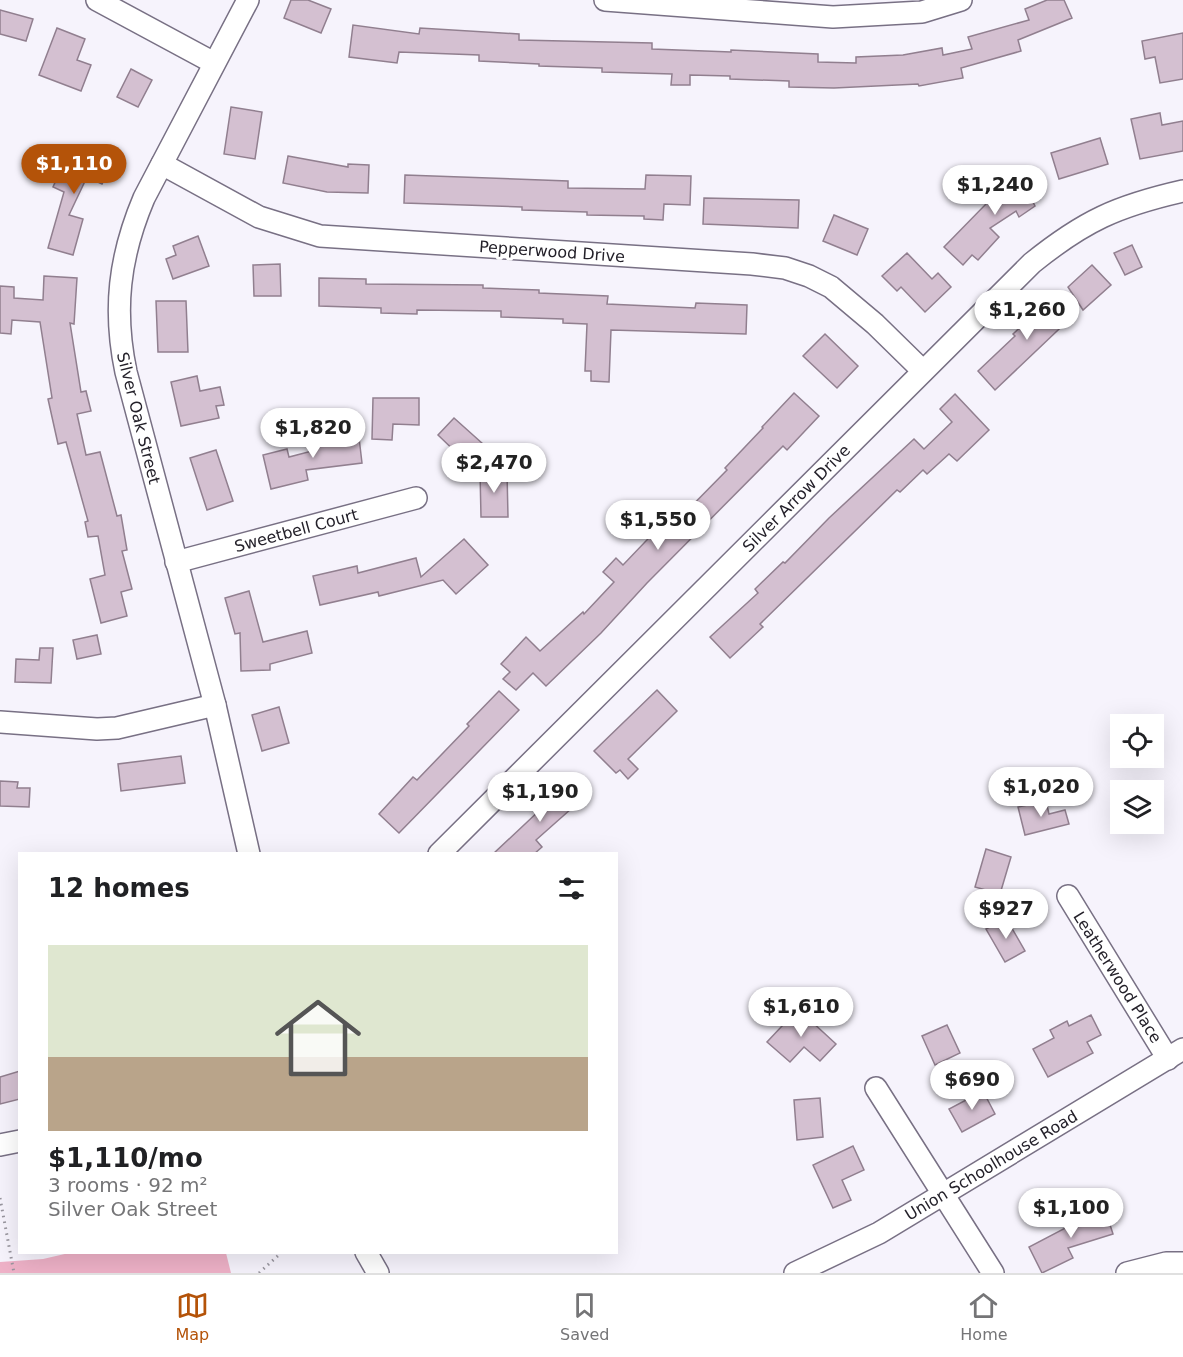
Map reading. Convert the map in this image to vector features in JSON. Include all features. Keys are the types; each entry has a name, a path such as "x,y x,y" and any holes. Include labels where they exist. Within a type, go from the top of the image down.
{"street":[{"path":"97,0 214,63"},
{"name":"Silver Oak Street","path":"248,0 144,198 127,244 120,282 118,319 120,346 126,372 214,705 249,852"},
{"path":"605,0 833,17 871,8 922,12 961,0"},
{"name":"Pepperwood Drive","path":"162,164 259,217 320,236 785,268 831,287 875,324 923,371"},
{"name":"Silver Arrow Drive","path":"441,852 1032,263 1060,240 1113,211 1183,191"},
{"name":"Sweetbell Court","path":"176,562 416,498"},
{"path":"0,722 97,729 117,728 214,705"},
{"name":"Leatherwood Place","path":"1068,896 1175,1054"},
{"name":"Union Schoolhouse Road","path":"795,1273 879,1233 1175,1054"},
{"path":"876,1088 993,1273"},
{"path":"0,1145 18,1141"},
{"path":"367,1254 378,1273"},
{"path":"1127,1273 1166,1263 1183,1263"}],"path":[{"path":"0,1198 14,1273"},
{"path":"259,1273 280,1254"}],"shaded area":[{"path":"65,1254 226,1254 231,1273 0,1273 0,1262 43,1259"}],"building":[{"path":"291,0 308,0 331,9 321,33 284,18"},
{"path":"1047,0 1064,0 1072,18 1018,40 1021,51 961,68 963,78 919,86 918,84 834,88 789,87 789,81 690,75 690,85 671,85 672,74 602,72 602,68 479,61 479,55 399,52 397,63 349,57 353,25 419,34 420,28 519,34 519,40 652,43 652,49 818,54 818,62 856,63 856,57 903,55 942,48 943,55 972,49 968,37 1029,20 1025,9"},
{"path":"0,10 33,19 26,41 0,34"},
{"path":"57,28 85,39 77,60 91,65 81,91 39,75"},
{"path":"1183,33 1183,79 1160,83 1155,57 1145,59 1142,41"},
{"path":"131,69 152,80 138,107 117,97"},
{"path":"231,107 262,112 255,159 224,154"},
{"path":"1160,113 1162,125 1183,121 1183,151 1140,159 1131,119"},
{"path":"1100,138 1108,164 1059,179 1051,153"},
{"path":"72,145 112,164 102,184 87,177 69,215 83,219 73,255 48,248 64,192 53,187"},
{"path":"288,156 348,167 348,164 369,165 368,193 327,192 283,183"},
{"path":"1029,167 1044,189 1031,198 1035,206 1019,217 1016,211 990,228 999,237 978,260 972,255 963,265 944,247 987,203 983,197"},
{"path":"405,175 568,181 568,188 645,189 646,175 691,176 690,205 664,204 663,220 644,219 644,216 587,215 587,212 522,210 522,207 404,203"},
{"path":"704,198 799,200 798,228 703,224"},
{"path":"834,215 868,229 857,255 823,241"},
{"path":"198,236 209,266 173,279 166,259 176,255 173,246"},
{"path":"1132,245 1142,267 1125,275 1114,253"},
{"path":"907,253 932,279 938,273 951,287 925,312 901,287 897,291 882,276"},
{"path":"280,264 281,296 254,296 253,265"},
{"path":"1092,265 1111,285 1083,310 1068,287"},
{"path":"44,276 77,278 74,324 70,323 81,392 86,391 91,411 77,414 86,455 100,452 117,516 121,515 127,550 122,551 132,589 121,592 127,616 101,623 90,579 105,575 98,536 88,537 85,522 88,521 66,442 58,444 48,399 52,398 40,322 12,320 11,334 0,333 0,286 14,287 14,298 43,300"},
{"path":"319,278 366,279 366,284 483,285 483,288 539,290 539,293 608,296 607,304 695,308 696,303 747,305 746,334 611,330 609,382 591,381 591,371 585,371 587,324 563,323 563,319 501,317 501,311 417,310 417,314 381,313 381,308 319,306"},
{"path":"1059,295 1077,312 995,390 978,371 1015,336 1013,334"},
{"path":"156,301 186,301 188,352 158,352"},
{"path":"825,334 858,366 837,388 803,356"},
{"path":"197,376 200,391 220,387 224,405 216,406 219,418 181,426 171,382"},
{"path":"794,393 819,416 787,450 783,446 647,583 601,633 546,686 533,673 516,690 503,679 510,672 501,664 526,637 540,651 583,612 584,614 614,582 603,572 616,558 623,565 666,520 672,526 727,470 725,468"},
{"path":"955,394 989,430 957,461 949,454 927,474 923,470 900,492 897,490 760,624 763,627 730,658 710,637 758,593 755,589 914,439 924,449 952,422 940,409"},
{"path":"373,398 419,398 419,425 393,424 392,440 372,439"},
{"path":"454,418 483,444 466,462 438,435"},
{"path":"358,429 362,463 306,470 308,480 271,489 263,455 287,449 289,457 316,450 316,446 331,444 329,433"},
{"path":"216,450 233,501 207,510 190,458"},
{"path":"480,472 507,472 508,517 481,517"},
{"path":"464,539 488,565 456,594 443,580 379,596 378,592 320,605 313,576 357,566 358,573 416,558 421,577"},
{"path":"249,591 263,642 307,631 312,653 270,664 270,670 241,671 240,633 235,634 225,598"},
{"path":"97,635 101,654 77,659 73,640"},
{"path":"40,648 53,648 51,683 15,682 16,659 39,660"},
{"path":"657,690 677,711 628,759 638,769 628,779 620,770 616,773 594,751"},
{"path":"499,691 519,710 399,833 379,814 413,777 417,780"},
{"path":"279,707 289,743 262,751 252,715"},
{"path":"181,756 185,783 121,791 118,764"},
{"path":"0,781 18,782 17,788 30,788 29,807 0,806"},
{"path":"563,782 580,801 536,840 542,847 536,852 495,852 542,808 539,805"},
{"path":"1046,801 1049,814 1065,810 1069,824 1025,835 1018,807"},
{"path":"986,849 1011,857 1000,894 975,887"},
{"path":"1006,918 1025,951 1005,962 986,929"},
{"path":"798,1009 836,1044 820,1061 804,1047 790,1062 767,1042"},
{"path":"1091,1015 1101,1035 1087,1042 1093,1053 1048,1077 1033,1049 1054,1038 1050,1030 1067,1021 1069,1026"},
{"path":"947,1025 960,1053 935,1065 922,1036"},
{"path":"18,1072 18,1100 0,1104 0,1077"},
{"path":"983,1091 995,1114 962,1132 949,1109"},
{"path":"820,1098 823,1137 797,1140 794,1100"},
{"path":"853,1146 864,1170 842,1180 851,1200 833,1208 813,1165"},
{"path":"1104,1206 1113,1234 1068,1248 1073,1258 1042,1273 1029,1247 1077,1222 1074,1215"}]}
